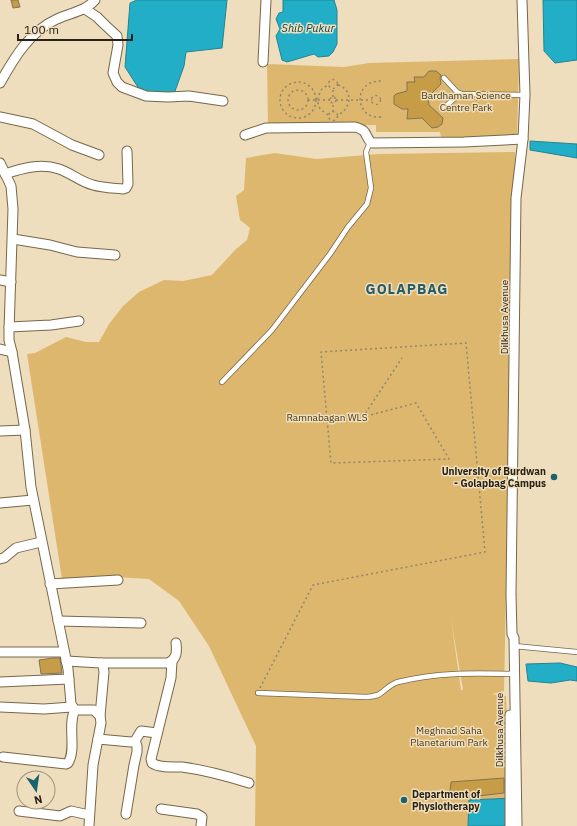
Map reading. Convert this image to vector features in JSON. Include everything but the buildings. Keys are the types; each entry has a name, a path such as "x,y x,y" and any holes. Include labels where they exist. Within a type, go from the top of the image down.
{"street":[{"path":"0,83 18,52 32,36 56,20 85,9 95,0"},
{"path":"263,62 266,0"},
{"name":"Dilkhusa Avenue","path":"512,674 514,646 514,638 512,634 511,595 516,198 523,139 525,96 522,0"},
{"path":"85,9 97,17 117,36 118,45 113,73 117,82 122,87 146,96 189,96 223,101"},
{"path":"0,117 33,124 72,144 100,155"},
{"path":"245,135 266,128 355,127 365,131 370,142 372,143 464,142 523,139"},
{"path":"5,174 21,168 35,166 46,167 59,169 91,185 123,189 126,188 128,184 127,151"},
{"path":"0,163 10,186 12,196 13,239 9,340 25,430 41,542 58,621 74,708 72,717 71,756 68,763 3,758"},
{"path":"13,239 50,244 77,252 115,255"},
{"path":"0,280 11,282"},
{"path":"9,327 79,322"},
{"path":"0,349 12,352"},
{"path":"0,431 25,430"},
{"path":"0,503 34,500"},
{"path":"0,559 4,558 16,548 41,542"},
{"path":"50,584 118,580"},
{"path":"58,621 141,623"},
{"name":"Dilkhusa Avenue","path":"512,634 509,640 512,674 517,826"},
{"path":"0,652 65,657 101,663 168,663 176,656 176,643"},
{"path":"172,661 171,678 151,759 152,763 154,765 211,772 249,783"},
{"path":"88,826 93,765 101,723 100,716 104,666 101,663"},
{"path":"0,682 69,679"},
{"path":"0,707 44,709 74,708 94,710 100,716"},
{"name":"Dilkhusa Avenue","path":"510,826 513,728"},
{"path":"135,741 141,731 157,733"},
{"path":"98,739 131,742 135,741"},
{"path":"126,814 137,752 135,741"},
{"path":"161,809 197,814 202,817 201,826"},
{"path":"20,811 60,816 71,811 89,815"}],"lane":[{"path":"444,78 459,94"},
{"path":"443,109 459,94 525,96"},
{"path":"222,382 272,330 330,254 348,227 367,204 371,188 366,152 370,142"},
{"path":"514,646 577,652"},
{"path":"258,693 366,697 378,694 397,682 425,677 455,673 512,674"}],"path":[{"path":"338,85 338,82 334,79 330,80 329,84 321,90 316,100 314,106 307,115 299,117 291,116 285,112 282,107 280,101 281,93 285,88 291,83 304,83 310,87 314,93 316,100 320,109 328,115 330,120 333,121 347,108 349,100 346,91 342,86 338,85"},
{"path":"381,117 373,116 366,112 362,108 360,100 361,93 367,85 373,82 382,81"},
{"path":"329,84 331,88 333,88 333,97 336,100 372,100 373,103 376,104 381,100 377,95 373,96 372,100"},
{"path":"333,88 338,85"},
{"path":"298,90 306,94 308,100 305,107 299,110 290,106 288,100 291,92 298,90"},
{"path":"308,100 330,100 331,97 333,97"},
{"path":"330,100 333,103"},
{"path":"333,112 333,103 336,100"},
{"path":"328,115 333,112"},
{"path":"333,112 338,115"},
{"path":"258,693 313,585 485,552 466,343 321,352 331,463 449,459 416,403 363,417 402,358"}],"green space":[{"name":"Bardhaman Science Centre Park","path":"519,59 517,139 442,142 440,132 376,132 376,125 268,127 267,64 344,67 369,63"},
{"name":"Ramnabagan WLS","path":"515,152 504,691 492,694 506,696 513,826 255,826 256,746 209,646 179,601 149,579 99,576 62,579 27,354 35,353 66,337 86,342 99,342 109,324 123,306 139,292 164,280 183,281 212,275 235,250 247,240 250,228 240,220 236,196 244,190 246,158 275,153 316,159 379,154","holes":["451,619 463,690 461,690"]}],"water":[{"path":"137,0 227,0 222,48 186,52 184,66 174,94 143,95 125,67 130,3"},
{"name":"Shib Pukur","path":"283,0 334,0 337,10 337,44 329,56 318,57 314,54 287,62 282,60 276,36 280,29 276,19 279,13 283,12"},
{"path":"543,0 577,0 577,60 555,63 544,51"},
{"path":"530,141 577,144 577,158 530,150"},
{"path":"560,663 577,667 577,681 570,680 551,683 528,681 526,664"},
{"path":"514,798 514,826 468,826 469,800"}],"place":[{"name":"University of Burdwan - Golapbag Campus","path":"554,477"},
{"name":"Department of Physiotherapy","path":"404,800"}],"district":[{"name":"GOLAPBAG","path":"407,289"}],"park label":[{"name":"Meghnad Saha Planetarium Park","path":"449,736"}]}
